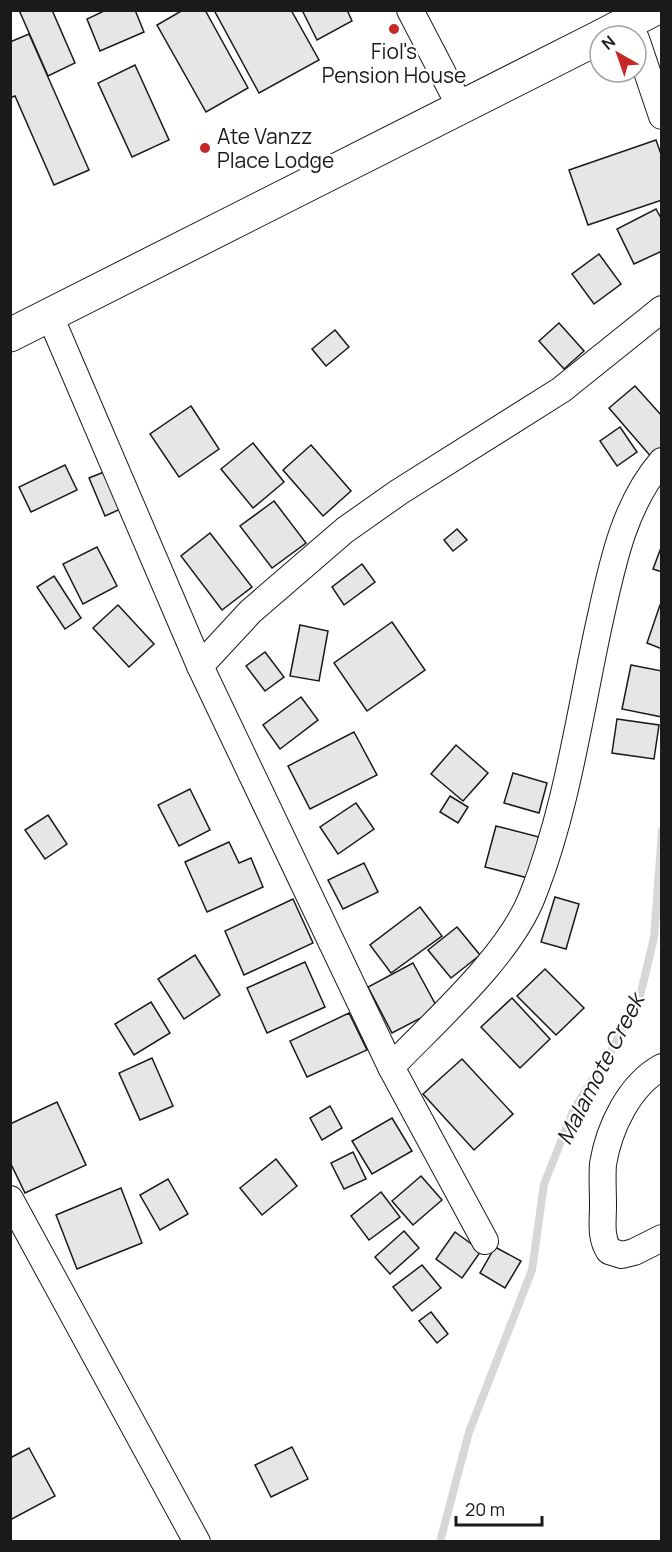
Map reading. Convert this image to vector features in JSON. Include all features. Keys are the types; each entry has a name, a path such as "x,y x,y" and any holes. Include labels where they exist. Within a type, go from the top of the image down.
{"highway":[{"path":"10,335 588,43"}],"street":[{"path":"410,10 461,108"},
{"path":"648,64 662,116"},
{"path":"200,666 250,612 345,530 399,492 561,390 662,309"},
{"path":"50,316 200,666 391,1067 485,1241"},
{"path":"391,1067 483,969 511,935 531,898 563,791 618,551 634,502 662,461"},
{"path":"662,1067 640,1084 623,1108 610,1139 603,1165 605,1245 614,1254 634,1252 662,1238"},
{"path":"10,1199 197,1542"}],"building":[{"path":"19,10 52,10 75,63 48,76"},
{"path":"106,10 135,10 144,32 100,51 87,19"},
{"path":"183,10 205,10 248,88 206,112 157,25"},
{"path":"214,10 291,10 319,60 259,93"},
{"path":"302,10 347,10 352,21 317,40"},
{"path":"29,34 89,170 54,185 15,96 10,98 10,42"},
{"path":"135,65 169,140 132,157 98,83"},
{"path":"656,140 662,157 662,200 588,225 569,170"},
{"path":"656,209 662,220 662,251 634,264 617,229"},
{"path":"599,254 621,284 594,304 572,274"},
{"path":"559,323 584,351 564,369 539,341"},
{"path":"335,330 349,347 326,366 312,349"},
{"path":"635,386 662,416 662,451 653,459 609,408"},
{"path":"191,406 219,449 179,477 150,434"},
{"path":"620,427 637,452 617,466 600,441"},
{"path":"253,443 284,482 253,508 221,469"},
{"path":"311,445 351,491 323,516 283,470"},
{"path":"65,465 77,490 31,512 19,487"},
{"path":"109,470 125,507 105,516 89,478"},
{"path":"274,501 306,543 272,568 240,526"},
{"path":"457,529 467,540 453,551 444,540"},
{"path":"210,533 252,587 222,610 181,556"},
{"path":"662,545 662,572 653,569"},
{"path":"97,547 117,586 83,604 63,564"},
{"path":"362,564 375,582 344,605 332,587"},
{"path":"54,576 81,618 65,629 37,587"},
{"path":"118,605 154,644 129,667 93,628"},
{"path":"660,605 662,605 662,649 647,643"},
{"path":"392,622 425,670 367,711 334,663"},
{"path":"300,625 328,631 319,681 290,676"},
{"path":"265,652 284,677 265,691 246,666"},
{"path":"631,665 662,671 662,717 622,709"},
{"path":"301,697 318,720 280,749 263,725"},
{"path":"617,719 659,725 654,759 612,753"},
{"path":"354,732 377,775 310,809 288,766"},
{"path":"456,745 488,773 463,801 431,774"},
{"path":"513,773 547,783 539,813 504,803"},
{"path":"190,789 210,830 179,846 158,805"},
{"path":"450,796 468,807 458,823 440,812"},
{"path":"356,803 374,829 338,854 320,827"},
{"path":"48,815 67,844 45,859 25,830"},
{"path":"496,826 539,837 528,878 485,867"},
{"path":"229,842 239,863 251,858 263,887 207,912 185,862"},
{"path":"364,863 378,892 343,909 328,880"},
{"path":"555,897 579,904 566,949 541,942"},
{"path":"293,899 313,943 244,975 225,931"},
{"path":"420,907 442,936 391,973 370,945"},
{"path":"457,927 480,955 451,978 428,950"},
{"path":"195,955 220,995 184,1019 158,979"},
{"path":"305,962 325,1007 267,1033 247,988"},
{"path":"413,963 438,1009 392,1033 368,987"},
{"path":"545,969 584,1008 556,1035 517,996"},
{"path":"512,998 550,1039 520,1068 481,1027"},
{"path":"151,1002 170,1033 134,1055 115,1024"},
{"path":"349,1013 367,1050 307,1077 290,1041"},
{"path":"152,1058 173,1106 140,1120 119,1073"},
{"path":"462,1059 513,1114 474,1150 423,1094"},
{"path":"57,1102 86,1165 25,1193 10,1162 10,1124"},
{"path":"330,1106 342,1128 322,1140 310,1118"},
{"path":"392,1118 412,1151 372,1174 352,1141"},
{"path":"353,1152 366,1179 344,1189 331,1163"},
{"path":"276,1159 297,1186 262,1215 240,1188"},
{"path":"421,1176 442,1200 413,1225 392,1201"},
{"path":"168,1179 188,1214 160,1230 140,1195"},
{"path":"121,1188 142,1243 77,1269 56,1215"},
{"path":"381,1192 400,1217 369,1240 351,1216"},
{"path":"404,1231 419,1248 390,1274 375,1257"},
{"path":"455,1232 481,1251 462,1278 436,1259"},
{"path":"495,1247 521,1261 505,1288 480,1273"},
{"path":"422,1265 441,1288 412,1311 393,1287"},
{"path":"431,1312 448,1334 437,1343 419,1321"},
{"path":"292,1447 308,1479 271,1497 255,1465"},
{"path":"29,1448 55,1496 10,1520 10,1458"}],"waterway":[{"name":"Malamote Creek","path":"440,1542 469,1432 532,1270 544,1184 574,1109 611,1051 640,996 654,938 662,831"}],"place":[{"name":"Fiol's Pension House","path":"394,29"},
{"name":"Ate Vanzz Place Lodge","path":"205,148"}]}
